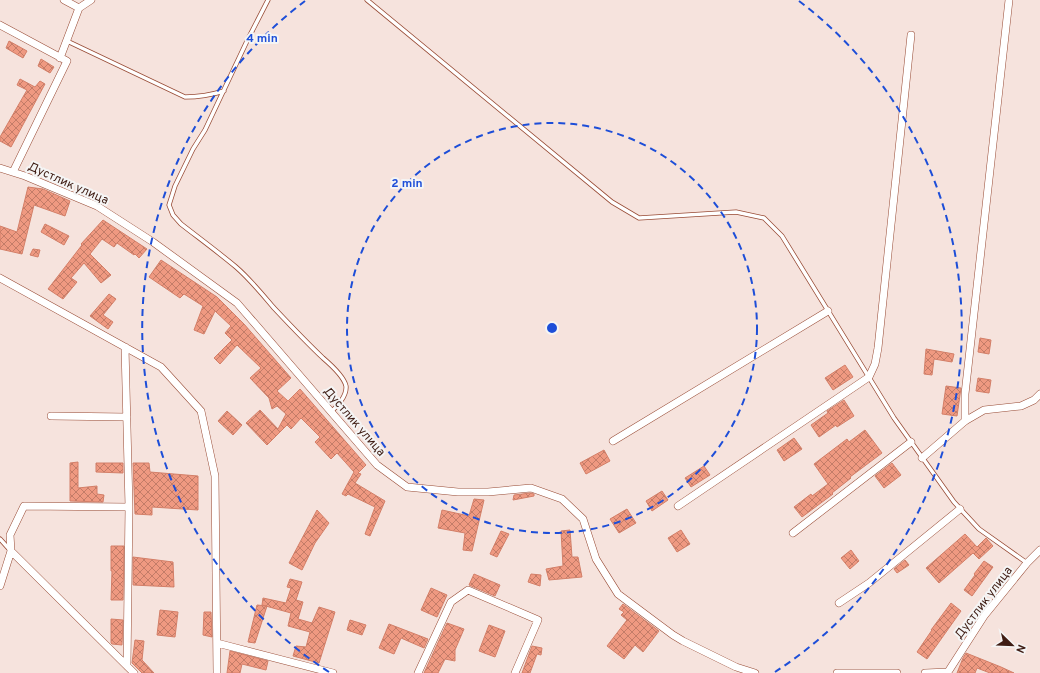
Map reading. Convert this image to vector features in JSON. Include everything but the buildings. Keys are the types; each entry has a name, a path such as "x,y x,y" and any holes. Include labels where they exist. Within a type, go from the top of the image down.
{"street":[{"path":"64,0 79,8"},
{"path":"60,58 79,8 91,0"},
{"path":"965,421 965,394 1009,0"},
{"path":"0,26 67,62 12,172"},
{"path":"678,506 869,377 875,364 878,348 911,35"},
{"name":"Дустлик улица","path":"0,168 25,176 97,206 153,242 237,303 377,465 407,487 458,492 488,492 531,488 562,499 583,519 596,559 618,594 683,641 736,668 754,673"},
{"path":"0,278 161,367 201,411 215,476 218,673"},
{"path":"613,441 828,311"},
{"path":"125,347 129,507 127,666"},
{"path":"922,458 965,421 984,410 1022,406 1034,400 1040,394"},
{"path":"51,416 127,417"},
{"path":"793,533 911,442"},
{"path":"0,586 11,551 10,535 24,506 129,507"},
{"path":"839,603 869,583 960,509"},
{"name":"Дустлик улица","path":"925,673 948,672 984,616 1027,563 1040,550"},
{"path":"11,551 134,673"},
{"path":"418,673 451,602 468,590 538,620 515,673"},
{"path":"217,643 333,673"},
{"path":"837,673 898,673"}],"lane":[{"path":"268,0 205,130 175,186 169,205 173,215 181,224 237,268 330,365 344,382 346,388 345,394 331,412"},
{"path":"367,0 612,202 639,218 736,212 764,218 782,236 894,418 954,502 979,529 1027,563"},
{"path":"67,41 185,97 212,95 224,91"},
{"path":"0,539 11,551"}]}
